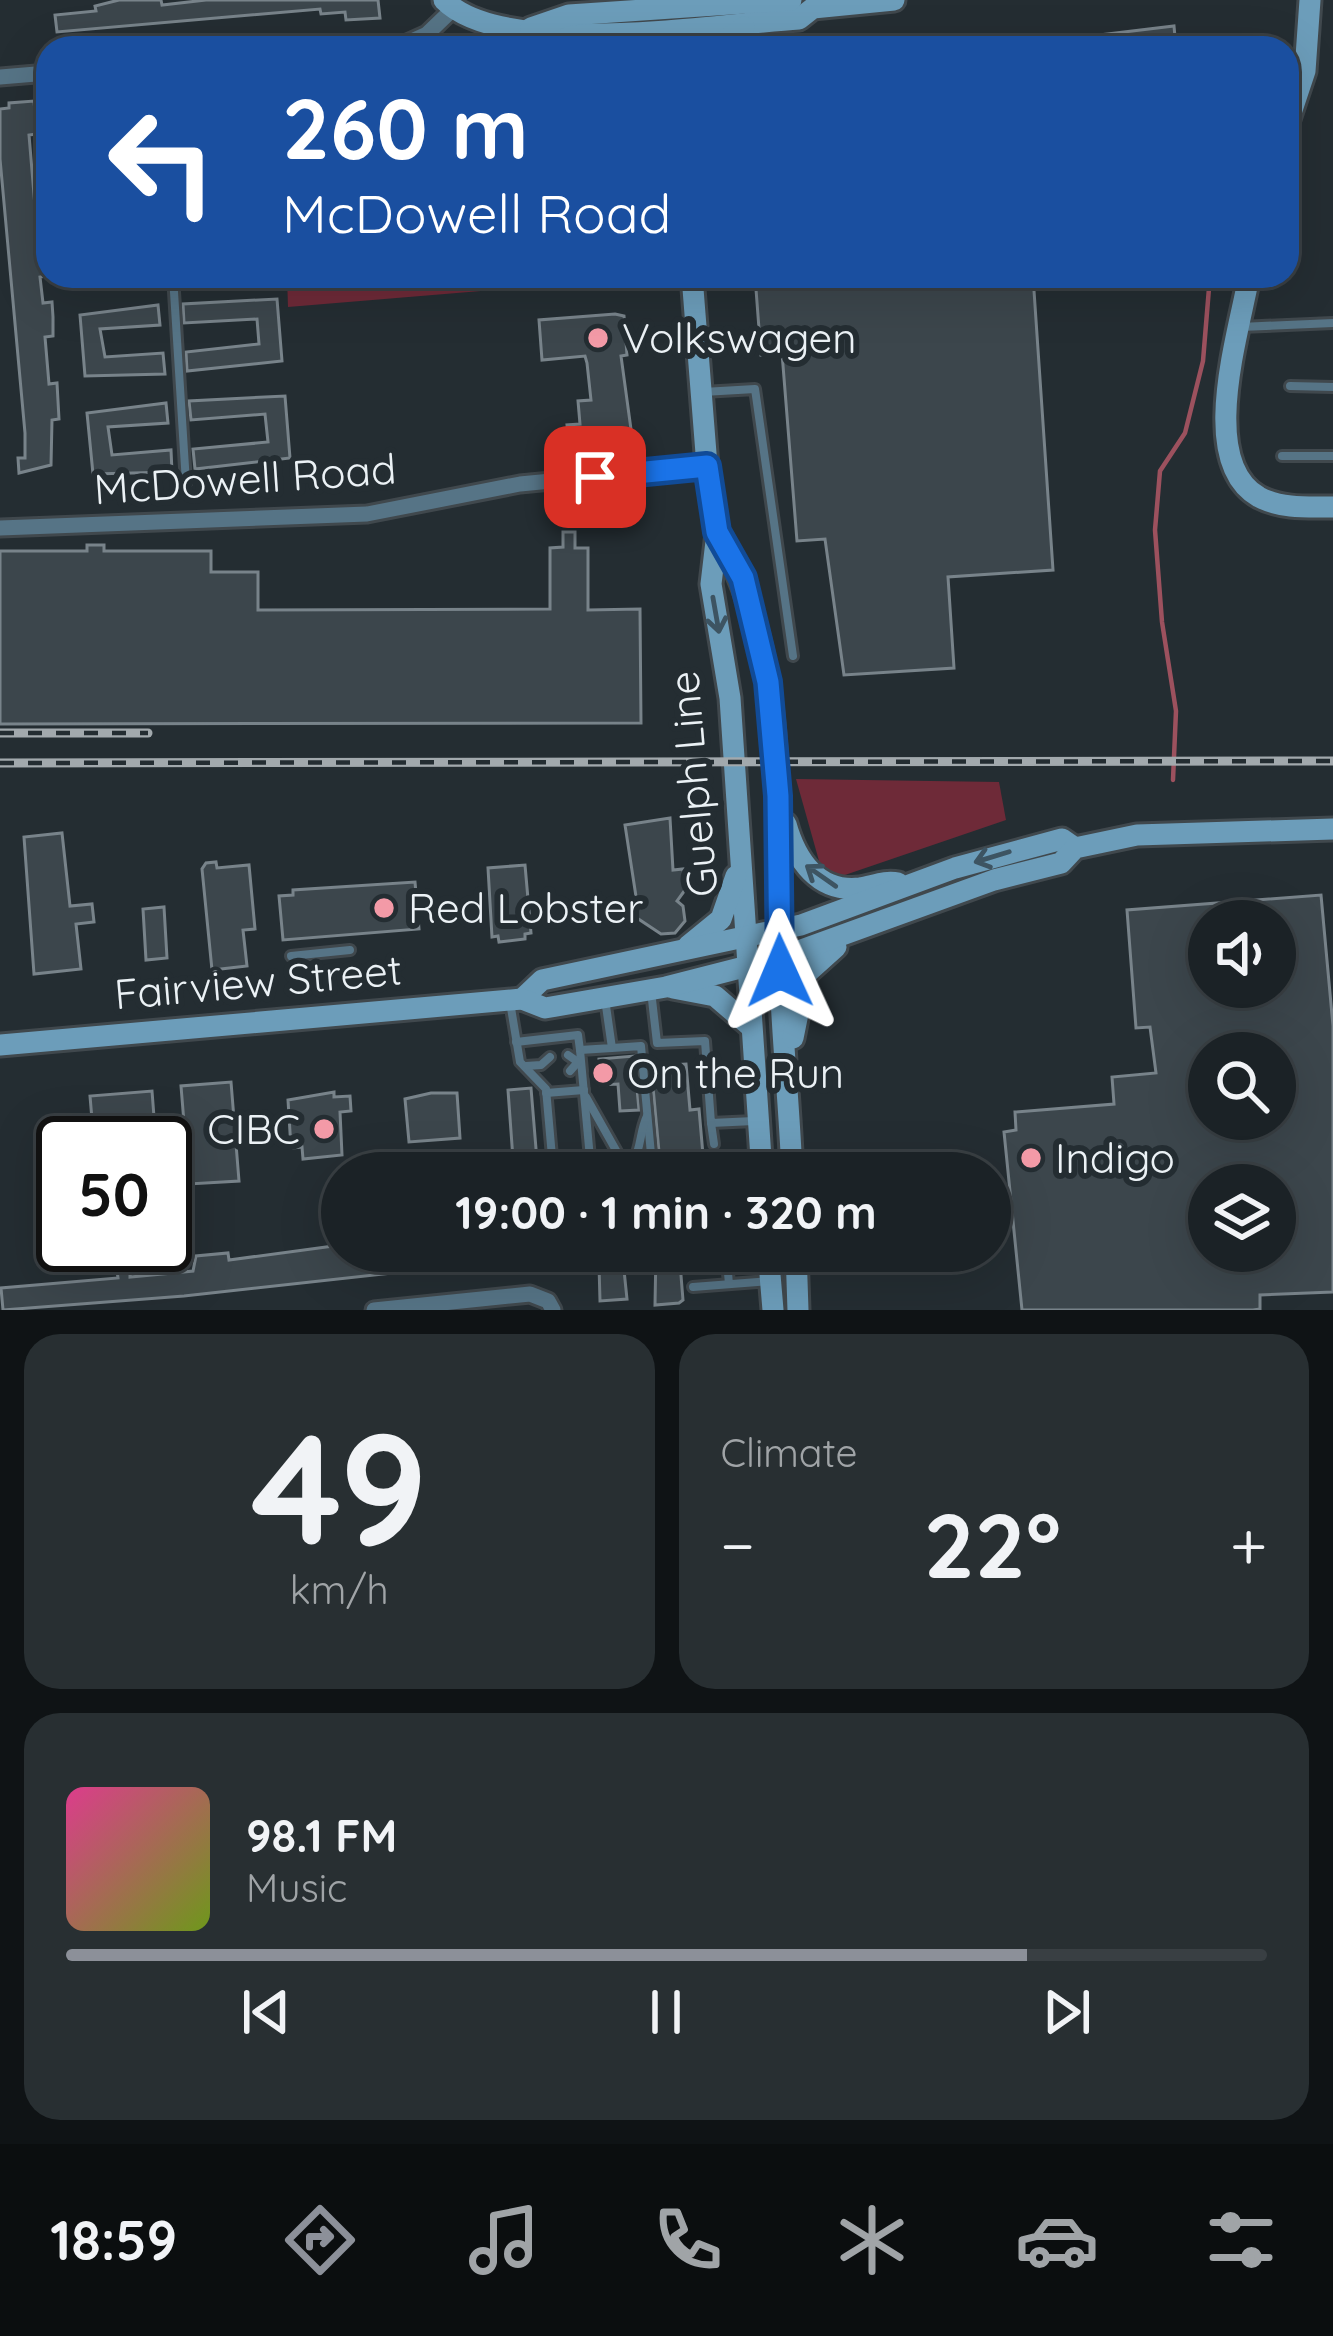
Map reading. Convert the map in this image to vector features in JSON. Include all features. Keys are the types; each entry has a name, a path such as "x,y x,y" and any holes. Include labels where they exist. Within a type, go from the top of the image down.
{"main road":[{"path":"448,4 495,29 572,36 800,3 894,0"},
{"path":"1299,89 1305,71 1310,0"},
{"path":"687,20 799,19 800,3"},
{"path":"728,36 762,21"},
{"name":"Guelph Line","path":"693,288 717,532 710,584 730,698 760,1152"},
{"path":"1247,288 1224,424 1237,478 1260,497 1291,507 1333,507"},
{"name":"Guelph Line","path":"717,532 743,578 764,662 778,796 779,958 791,1152"},
{"path":"778,796 792,845 820,880 849,889 889,881 910,886"},
{"name":"Fairview Street","path":"0,1045 516,1000 545,1008 659,988 779,958 994,880 1061,863 1075,848 1137,835 1333,829"},
{"name":"Fairview Street","path":"516,1000 542,980 779,931 1050,840 1062,839 1075,848"},
{"path":"669,956 721,919 740,864"},
{"path":"788,1049 798,1025 806,974 852,934"},
{"path":"659,988 715,996 750,1026"},
{"path":"769,1272 773,1310"},
{"path":"797,1272 798,1310"}],"street":[{"path":"423,36 448,4"},
{"path":"0,77 36,74"},
{"name":"McDowell Road","path":"0,528 367,514 520,484 707,466"},
{"path":"374,1310 530,1294 550,1306"}],"lane":[{"path":"174,288 186,483"},
{"path":"1240,327 1333,323"},
{"path":"1290,386 1333,387"},
{"path":"702,392 755,389 793,656"},
{"path":"1282,456 1333,457"},
{"path":"292,956 350,950"},
{"path":"659,988 657,1043 704,1041 714,1144"},
{"path":"605,998 612,1048"},
{"path":"516,1000 516,1042 524,1066 546,1093 552,1152"},
{"path":"516,1042 578,1035 590,1152"},
{"path":"580,1050 641,1046 650,1152"},
{"path":"568,1055 579,1062"},
{"path":"524,1066 541,1065 550,1057"},
{"path":"570,1071 579,1062"},
{"path":"541,1065 551,1072"},
{"path":"546,1093 585,1093"},
{"path":"585,1093 622,1161 634,1160 638,1154 638,1135 647,1115"},
{"path":"712,1124 758,1121"},
{"path":"728,1272 729,1284"},
{"path":"693,1287 770,1281"}],"shaded area":[{"path":"287,288 481,288 481,291 288,307"},
{"path":"796,779 999,782 1006,820 842,876 821,868"}],"building":[{"path":"119,0 161,0 162,5 206,0 378,0 380,18 346,20 345,12 321,14 320,9 57,32 55,15 96,11 95,6"},
{"path":"1174,26 1175,36 1091,36"},
{"path":"34,101 36,134 29,135 36,288 41,288 43,303 52,302 53,336 45,337 49,384 57,383 59,419 52,420 51,465 19,473 18,458 25,458 25,433 0,159 0,109 9,108 9,103"},
{"path":"756,288 1034,288 1053,570 948,577 954,668 844,675 825,539 797,541 782,353 761,355"},
{"path":"277,299 282,361 187,371 186,352 259,344 257,319 184,323 183,304"},
{"path":"158,305 160,325 100,329 105,357 163,353 165,374 85,376 80,315"},
{"path":"624,316 627,355 621,356 633,444 570,451 567,425 580,424 578,401 591,400 587,363 585,356 542,360 539,320"},
{"path":"285,396 290,458 195,469 193,449 268,442 265,414 191,420 189,401"},
{"path":"166,403 168,423 108,427 112,455 171,450 172,472 93,474 87,413"},
{"path":"563,532 575,532 575,548 588,548 588,610 640,609 641,723 0,724 0,551 87,551 87,545 104,545 104,551 211,551 211,572 258,572 258,610 550,609 550,548 563,547"},
{"path":"670,818 673,870 683,869 685,890 677,901 683,906 685,921 675,933 661,934 631,914 629,904 637,903 625,825"},
{"path":"62,833 70,906 92,904 94,922 76,924 81,969 34,974 24,837"},
{"path":"216,862 217,868 249,865 255,929 243,930 247,966 212,970 202,869"},
{"path":"525,865 531,933 525,939 499,942 498,936 492,937 488,868"},
{"path":"415,882 419,929 283,940 279,896 293,895 293,890"},
{"path":"1321,895 1333,1026 1333,1292 1260,1295 1260,1309 1253,1310 1022,1310 1011,1152 1006,1152 1004,1132 1016,1130 1015,1112 1114,1104 1112,1077 1156,1073 1150,1027 1136,1028 1127,910 1188,905 1188,1008 1296,1008 1296,900 1256,900"},
{"path":"164,907 167,958 146,960 143,909"},
{"path":"634,1056 639,1110 620,1111 618,1084 601,1085 599,1059"},
{"path":"686,1064 690,1110 699,1109 703,1152 659,1152 651,1066"},
{"path":"231,1082 239,1181 192,1184 192,1116 183,1116 181,1086"},
{"path":"531,1088 536,1152 512,1152 508,1090"},
{"path":"152,1091 154,1116 92,1116 90,1096"},
{"path":"334,1092 334,1097 350,1096 351,1111 340,1112 342,1152 321,1152 321,1157 303,1159 302,1147 291,1148 288,1100"},
{"path":"457,1093 460,1138 409,1142 405,1099"},
{"path":"321,1248 321,1272 401,1272 3,1310 1,1288 118,1278 117,1272 130,1272 130,1277 192,1272 196,1256 228,1253 229,1260"},
{"path":"599,1272 624,1272 627,1299 600,1301"},
{"path":"656,1272 681,1272 683,1300 655,1305"}],"waterway":[{"path":"1173,780 1176,711 1162,622 1155,530 1160,471 1185,433 1203,361 1209,288"}],"railway":[{"path":"0,733 148,733"},
{"path":"0,763 1333,761"}],"place":[{"name":"Volkswagen","path":"598,338"},
{"name":"Red Lobster","path":"384,908"},
{"name":"On the Run","path":"603,1073"},
{"name":"CIBC","path":"324,1129"},
{"name":"Indigo","path":"1031,1158"}],"route":[{"path":"595,477 707,466 717,532 743,578 768,682 778,796 780,971"}]}
